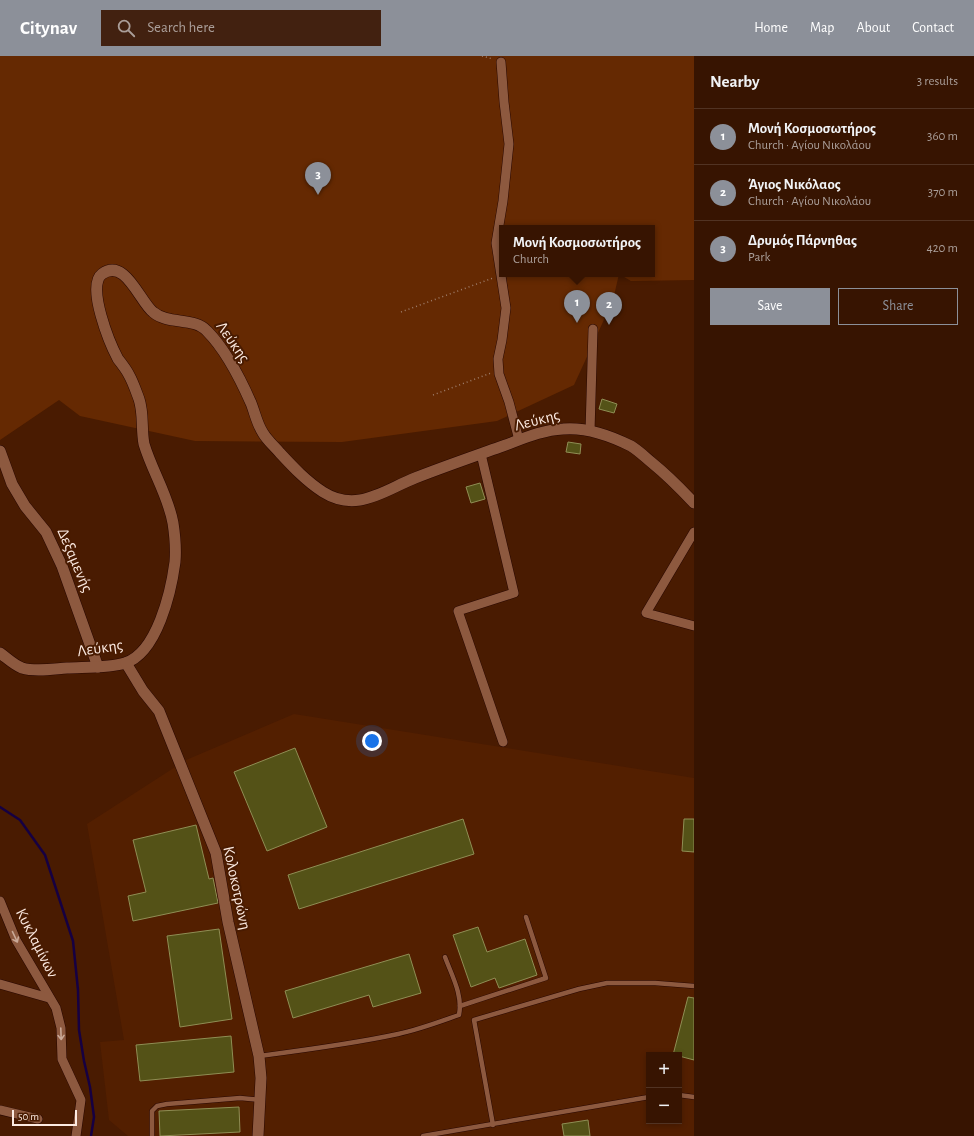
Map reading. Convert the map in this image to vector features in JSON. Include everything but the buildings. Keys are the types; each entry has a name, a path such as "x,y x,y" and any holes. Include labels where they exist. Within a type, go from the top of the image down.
{"street":[{"path":"499,225 504,201 509,144 501,62"},
{"path":"499,227 496,243 499,262"},
{"name":"Λεύκης","path":"0,653 16,665 23,668 40,669 98,667 126,663 138,656 155,634 168,599 175,563 176,545 173,521 144,441 142,410 138,396 130,377 118,358 104,324 96,296 98,279 104,272 111,270 126,276 146,304 156,315 164,319 195,324 204,328 225,355 242,384 266,438 300,474 323,492 336,499 352,500 368,498 414,479 519,440 562,429 578,429 590,431 636,449 674,481 694,502"},
{"path":"501,277 506,308 498,360 499,369 519,440"},
{"path":"590,431 593,329"},
{"name":"Δεξαμενής","path":"0,451 12,484 25,506 46,532 62,566 98,667"},
{"path":"481,454 514,593 458,611 503,742"},
{"path":"694,532 646,613 694,626"},
{"name":"Κολοκοτρώνη","path":"126,663 143,691 159,712 216,853 228,922 259,1056 261,1100 258,1136"},
{"name":"Κυκλαμίνων","path":"0,901 16,940 56,1008 61,1028 62,1059 81,1100 76,1136"},
{"path":"0,984 50,998"},
{"path":"0,1110 38,1119"}],"lane":[{"path":"460,1006 546,978 526,917"},
{"path":"259,1056 331,1046 398,1034 459,1015 459,995 445,957"},
{"path":"493,1125 474,1020 579,989 607,983 655,983 694,986"},
{"path":"682,1095 694,1097"},
{"path":"152,1136 152,1111 157,1106 240,1098 261,1100"},
{"path":"424,1136 646,1098"}],"path":[{"path":"482,56 501,62"},
{"path":"401,312 499,276"},
{"path":"433,396 499,369"}],"shaded area":[{"path":"0,56 694,56 694,280 631,281 624,277 655,277 655,225 499,225 499,277 618,277 613,300 574,385 497,421 342,442 195,441 80,416 59,400 0,440"},
{"path":"294,714 694,778 694,1136 128,1136 109,1120 100,1042 124,1040 87,824 186,760"}],"waterway":[{"path":"0,807 20,820 45,855 73,941 78,990 79,1030 94,1117 91,1136"}],"place":[{"name":"Δρυμός Πάρνηθας","path":"318,195"},
{"name":"Μονή Κοσμοσωτήρος","path":"577,323"},
{"name":"Άγιος Νικόλαος","path":"609,325"}]}
